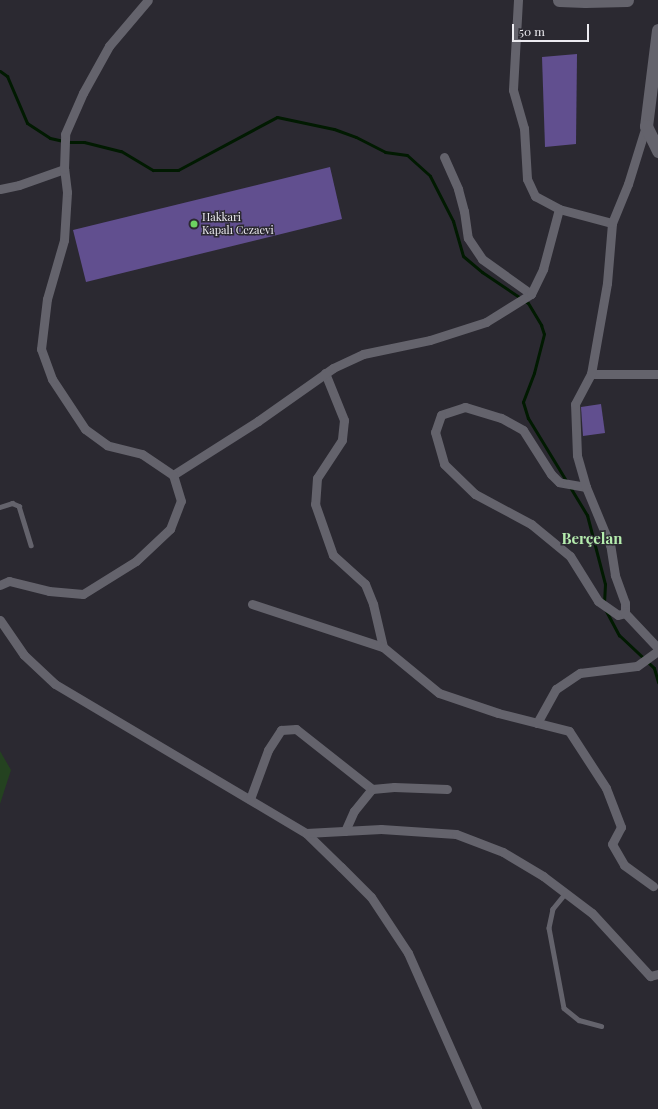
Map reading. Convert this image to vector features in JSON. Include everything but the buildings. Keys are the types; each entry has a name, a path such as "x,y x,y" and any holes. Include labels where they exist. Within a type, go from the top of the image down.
{"main road":[{"path":"559,0 585,2 627,0"},
{"path":"658,30 646,126 658,151"}],"street":[{"path":"0,585 9,582 49,591 83,594 136,561 170,529 181,501 173,475 142,454 107,445 84,429 52,378 41,349 47,299 64,240 67,192 64,169 66,134 83,93 109,46 148,0"},
{"path":"518,0 513,90 524,128 527,179 535,196 559,209 612,223"},
{"path":"537,723 556,689 580,673 637,666 658,650 625,613 625,603 615,575 610,545 586,487 577,455 575,404 591,374 607,282 612,223 628,184 646,126"},
{"path":"444,157 458,189 464,212 468,238 482,259 531,294"},
{"path":"0,189 18,185 64,169"},
{"path":"173,475 258,421 325,374 363,354 430,340 486,322 531,294 543,269 559,209"},
{"path":"325,374 344,420 342,440 316,478 315,504 333,555 365,584 373,604 383,646"},
{"path":"591,374 658,374"},
{"path":"586,487 559,482 551,474 523,430 501,418 465,407 441,415 435,432 444,464 475,494 531,524 570,556 598,601 618,614 625,613"},
{"path":"252,604 383,646 439,693 498,713 569,731 606,788 621,827 612,844 624,864 652,886"},
{"path":"0,620 24,655 56,684 306,833 371,897 408,953 477,1109"},
{"path":"250,799 268,750 281,730 296,729 372,790"},
{"path":"345,831 354,811 372,790 394,787 446,789"},
{"path":"306,833 382,829 456,834 503,852 543,876 592,913 650,976 658,974"}],"lane":[{"path":"0,507 12,503 19,506 31,545"},
{"path":"566,893 553,909 549,928 564,1008 579,1020 601,1026"}],"green space":[{"path":"0,751 11,770 0,804"}],"waterway":[{"path":"0,71 7,76 27,123 50,138 67,142 84,142 121,151 153,170 178,170 277,117 334,129 356,137 385,152 407,155 430,176 453,221 463,256 482,272 528,303 541,325 544,334 534,373 523,402 528,418 587,515 605,584 604,604"},
{"path":"605,609 619,635 654,668 658,682"}],"place":[{"name":"Hakkari Kapalı Cezaevi","path":"194,224"}],"district":[{"name":"Berçelan","path":"592,539"}]}
